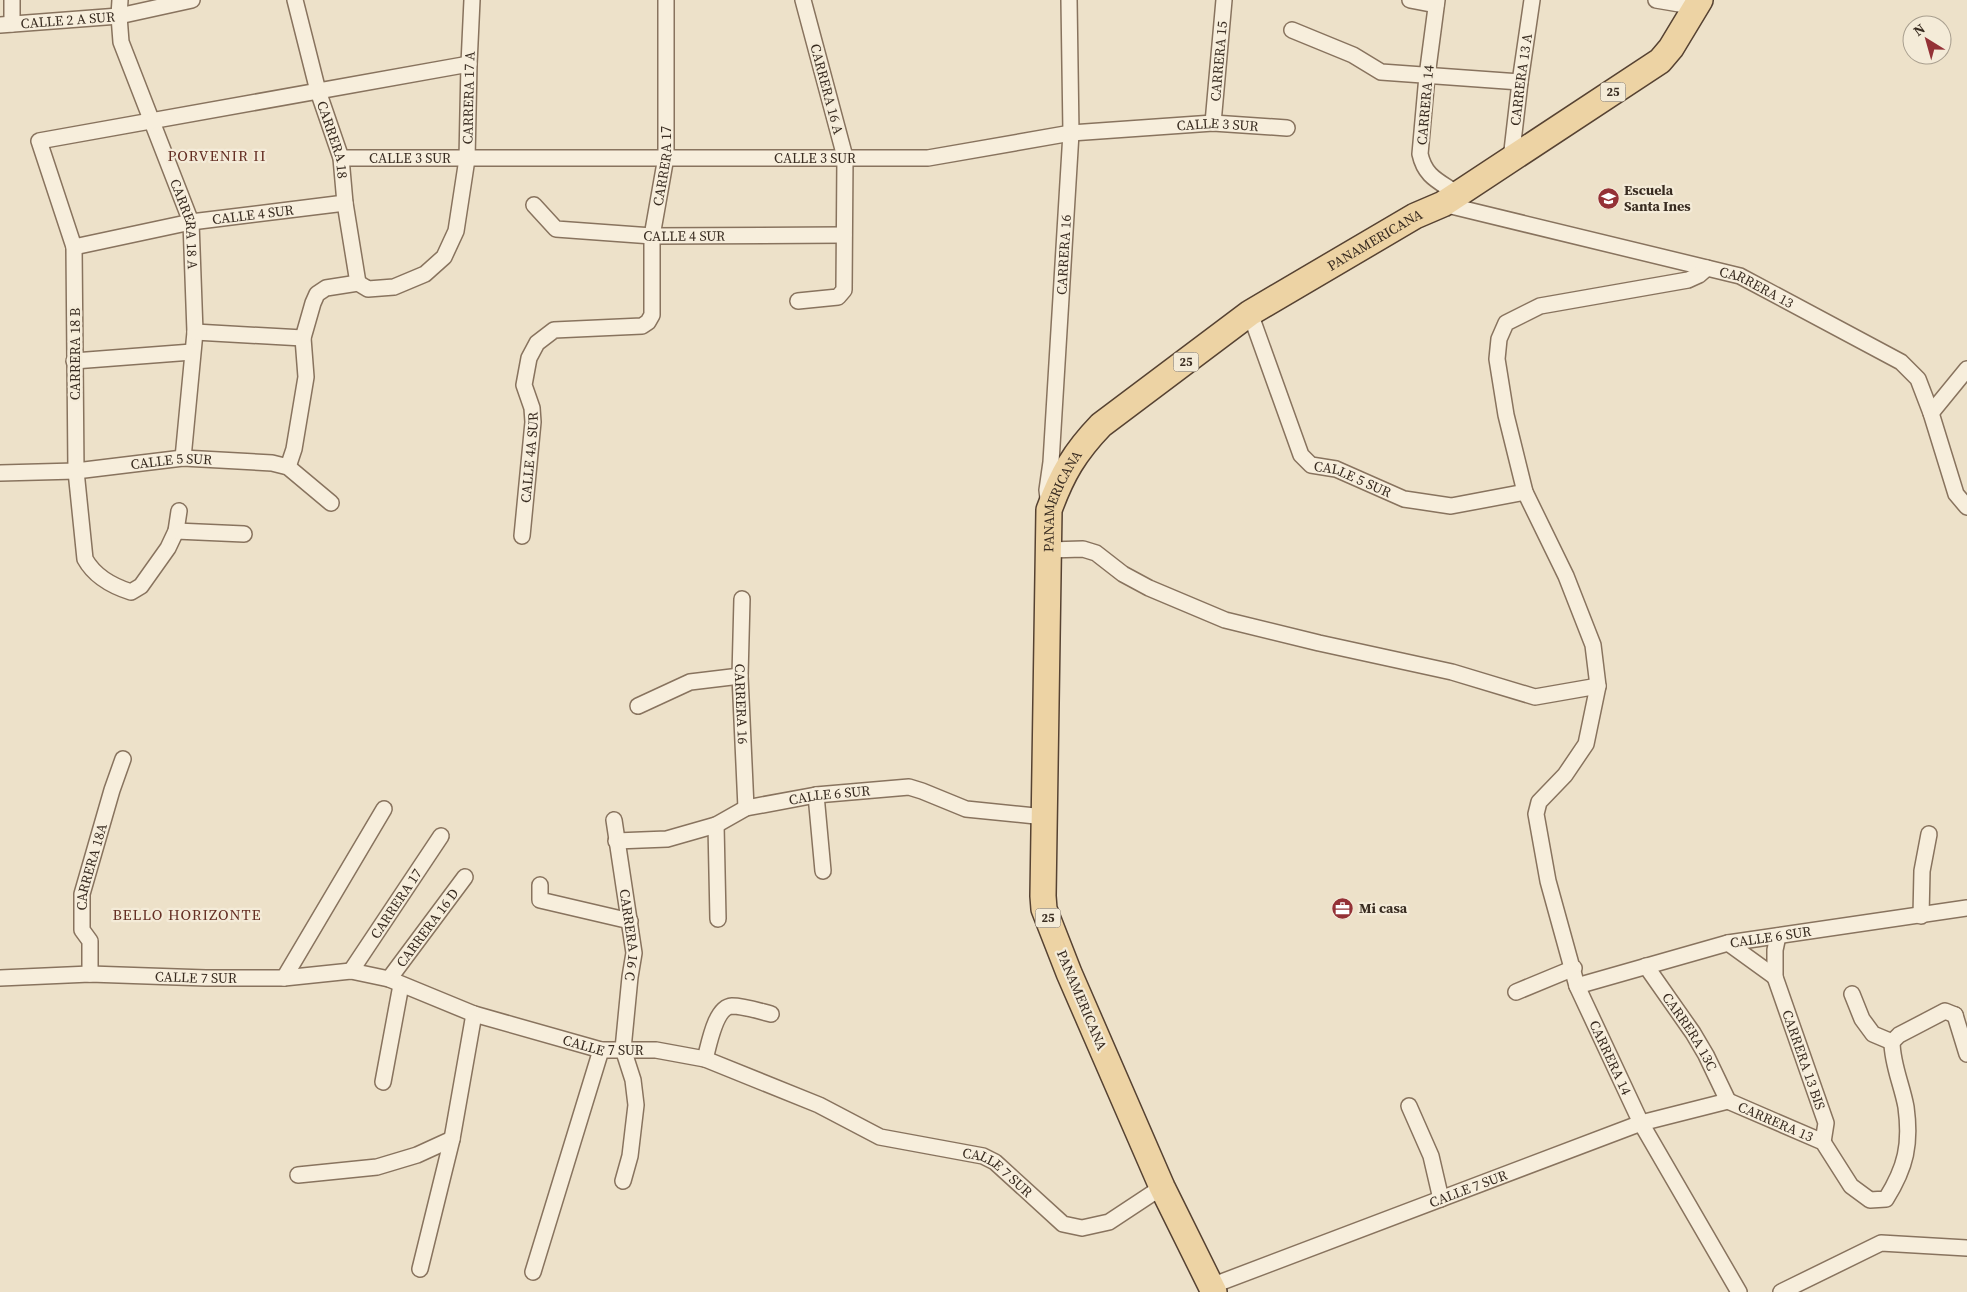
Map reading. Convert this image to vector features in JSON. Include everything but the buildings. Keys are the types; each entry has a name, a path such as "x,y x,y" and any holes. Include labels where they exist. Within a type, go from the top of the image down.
{"main road":[{"name":"PANAMERICANA","path":"1213,1289 1162,1186 1069,972 1044,909 1049,510 1059,482 1086,440 1101,425 1250,313 1415,216 1450,198 1660,61 1672,48 1699,4"}],"street":[{"path":"6,24 12,0"},
{"name":"CARRERA 18 A","path":"120,0 121,42 192,222 195,332 183,458"},
{"name":"CALLE 2 A SUR","path":"6,24 119,16 192,0"},
{"name":"CARRERA 18","path":"295,0 318,91 341,158 345,203 358,283"},
{"name":"CARRERA 17 A","path":"358,283 368,289 394,287 425,274 444,256 456,230 467,159 472,0"},
{"name":"CARRERA 17","path":"642,326 648,322 652,315 652,236 666,157 666,0"},
{"name":"CARRERA 16 A","path":"798,301 838,297 844,290 845,157 802,0"},
{"name":"CARRERA 16","path":"1049,510 1047,490 1051,462 1071,133 1069,0"},
{"name":"CARRERA 15","path":"1213,123 1224,0"},
{"path":"1410,0 1436,2"},
{"name":"CARRERA 13 A","path":"1511,159 1532,0"},
{"path":"1656,0 1699,4"},
{"name":"CARRERA 14","path":"1436,2 1420,154 1423,166 1428,174 1450,198"},
{"path":"1292,30 1353,55 1381,72 1520,82"},
{"path":"152,120 469,64"},
{"name":"CARRERA 18 B","path":"152,120 39,141 74,248 76,471 85,559 91,570 117,588 131,592 141,586 168,548 176,531"},
{"name":"CALLE 3 SUR","path":"341,158 928,158 1071,133 1213,123 1287,128"},
{"name":"CARRERA 13","path":"1450,198 1740,276 1901,362 1918,379 1931,413 1956,494 1967,507"},
{"name":"CALLE 4 SUR","path":"74,248 192,222 345,203"},
{"name":"CALLE 4 SUR","path":"534,206 556,229 652,236 844,235"},
{"path":"1049,550 1083,549 1096,552 1123,574 1149,588 1225,620 1452,672 1535,696 1598,686 1593,645 1566,576 1526,492 1506,415 1497,359 1499,339 1506,323 1540,306 1688,280 1699,275 1707,268"},
{"path":"288,467 294,449 306,377 303,338 317,294 326,288 358,283"},
{"name":"CALLE 5 SUR","path":"1250,313 1301,454 1311,465 1336,469 1404,499 1450,506 1526,492"},
{"name":"CALLE 4A SUR","path":"522,536 533,422 532,408 524,384 529,358 537,342 554,330 642,326"},
{"path":"195,332 303,338"},
{"path":"74,361 192,352"},
{"path":"1931,413 1967,369"},
{"name":"CALLE 5 SUR","path":"0,473 76,471 183,458 272,463 288,467 331,503"},
{"path":"179,511 176,531 244,534"},
{"name":"CARRERA 16","path":"742,598 740,676 746,808"},
{"path":"638,706 690,682 740,676"},
{"name":"CARRERA 14","path":"1598,686 1586,744 1565,775 1539,802 1536,814 1548,881 1574,968 1577,986 1641,1123 1739,1292"},
{"name":"CARRERA 18A","path":"90,974 90,941 84,936 82,930 82,894 112,790 123,759"},
{"name":"CALLE 6 SUR","path":"616,841 666,839 716,825 746,808 816,795 909,787 966,809 1045,817"},
{"path":"816,795 823,871"},
{"path":"284,978 384,809"},
{"name":"CARRERA 16 C","path":"614,820 634,953 623,1049"},
{"path":"716,825 718,919"},
{"path":"1921,916 1922,872 1929,834"},
{"name":"CARRERA 17","path":"351,971 441,836"},
{"name":"CARRERA 16 D","path":"395,982 465,877"},
{"path":"540,892 630,920"},
{"name":"CALLE 6 SUR","path":"1577,986 1728,943 1967,908"},
{"name":"CARRERA 13 BIS","path":"1778,936 1775,950 1776,977 1826,1123 1823,1142"},
{"path":"1728,943 1776,977"},
{"name":"CARRERA 13C","path":"1646,966 1693,1033 1728,1100"},
{"path":"1516,992 1574,968"},
{"name":"CALLE 7 SUR","path":"0,978 90,974 206,978 284,978 351,971 395,982 474,1014 600,1050 656,1050 705,1059 819,1105 880,1138 982,1156 995,1162 1063,1224 1082,1228 1109,1222 1162,1186"},
{"path":"383,1082 395,982"},
{"path":"1852,994 1862,1020 1873,1034 1892,1042 1899,1035 1945,1011 1961,1011 1967,1054"},
{"path":"705,1059 718,1016 724,1010 731,1006 771,1014"},
{"path":"420,1269 452,1139 474,1014"},
{"name":"CARRERA 13","path":"1728,1100 1823,1142 1851,1186 1870,1200 1886,1199 1899,1178 1907,1152 1906,1107 1892,1052 1892,1042"},
{"path":"623,1049 633,1080 636,1105 630,1156 623,1181"},
{"path":"533,1272 600,1050"},
{"name":"CALLE 7 SUR","path":"1213,1289 1641,1123 1728,1100"},
{"path":"1409,1106 1431,1156 1441,1199"},
{"path":"298,1175 377,1167 417,1155 452,1139"},
{"path":"1785,1291 1811,1286 1881,1243 1967,1248"}],"place":[{"name":"Escuela Santa Ines","path":"1608,198"},
{"name":"Mi casa","path":"1343,908"}],"district":[{"name":"PORVENIR II","path":"217,155"},
{"name":"BELLO HORIZONTE","path":"187,914"}]}
